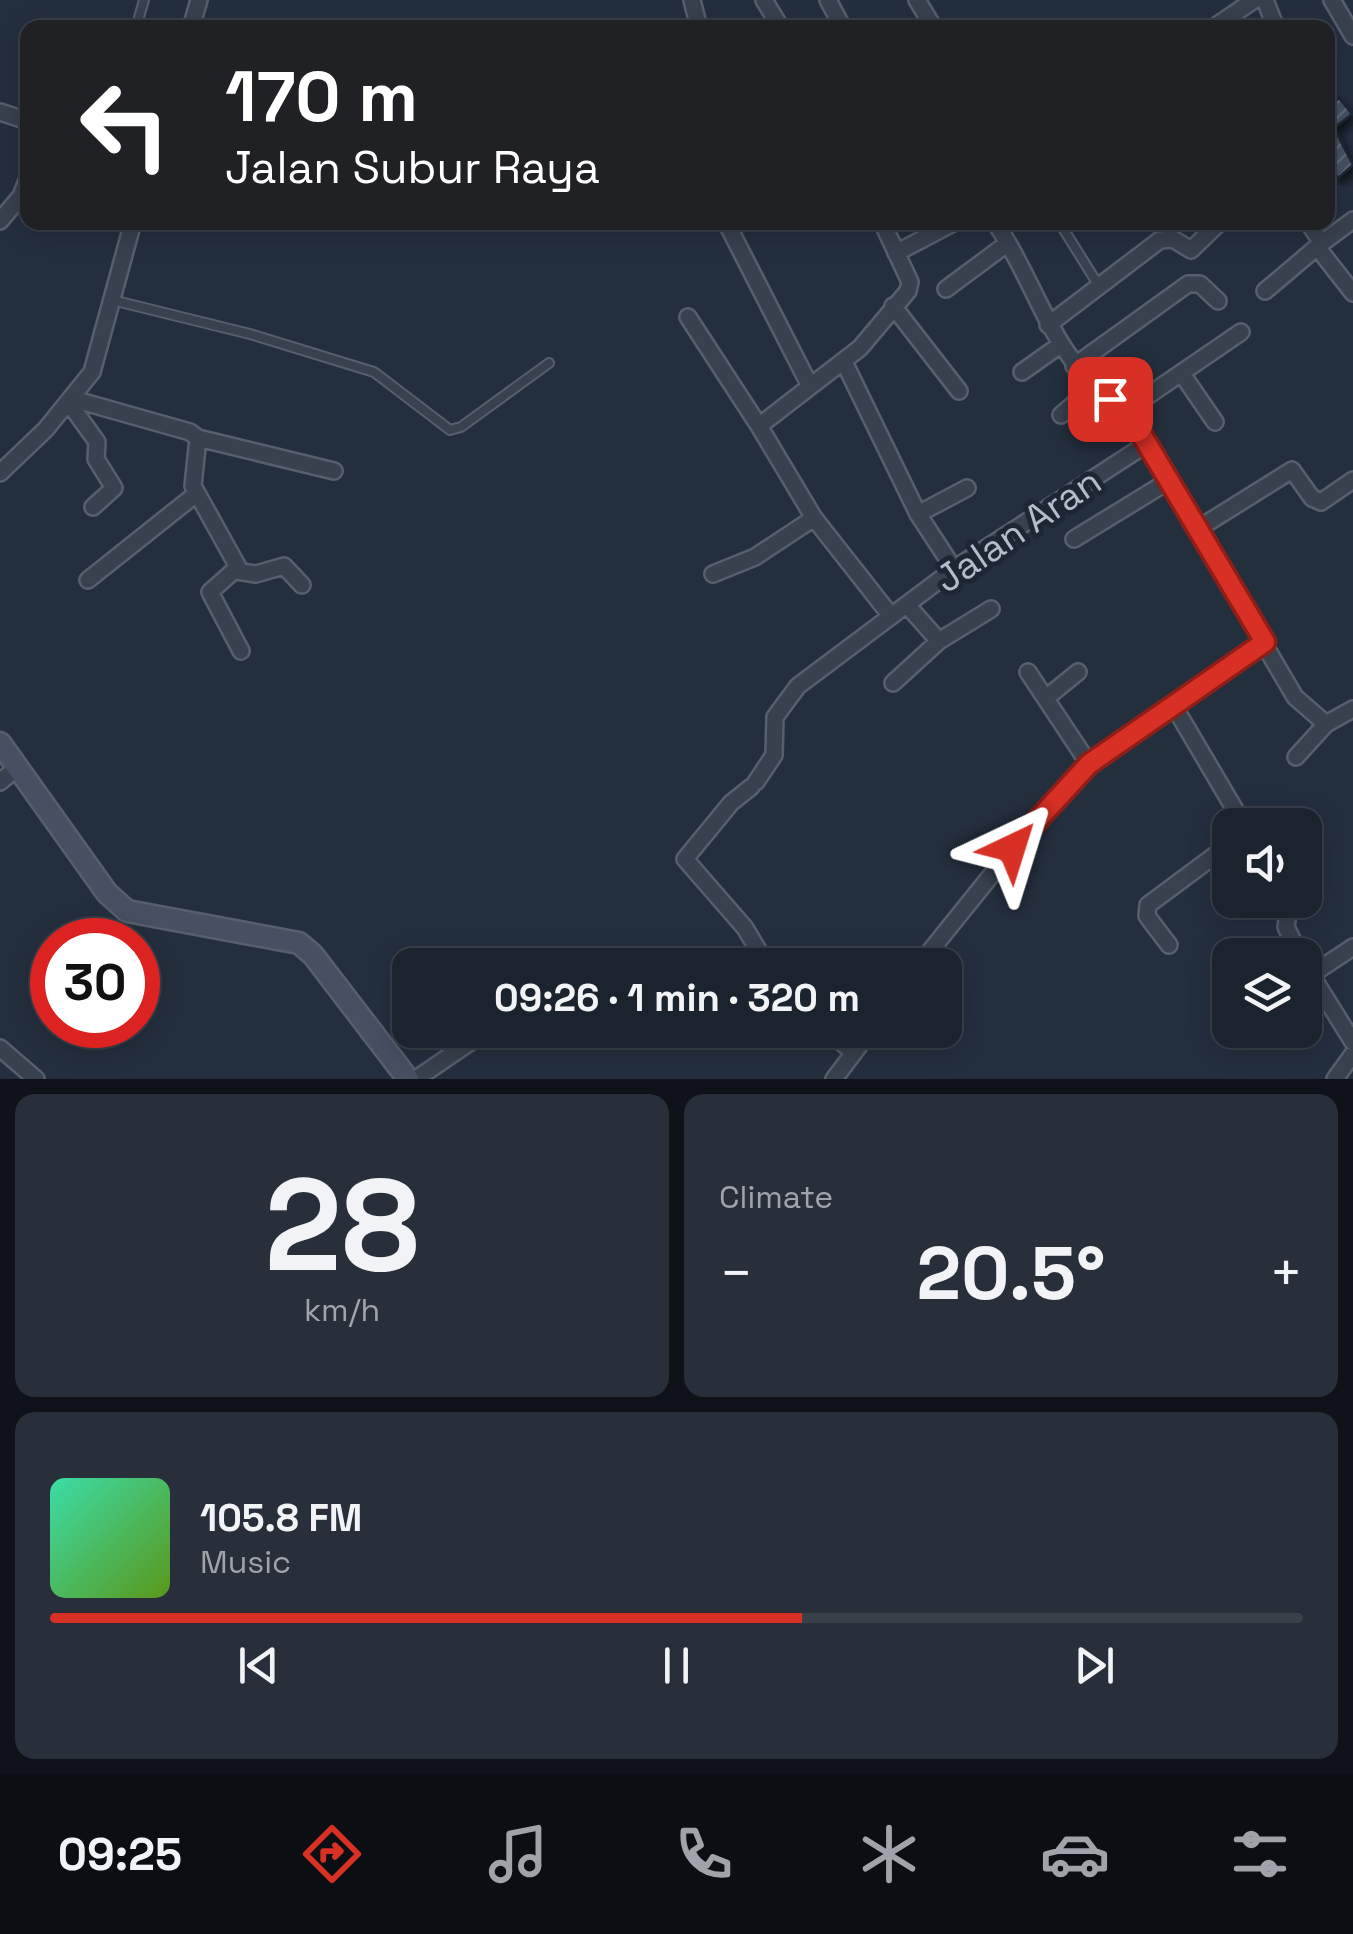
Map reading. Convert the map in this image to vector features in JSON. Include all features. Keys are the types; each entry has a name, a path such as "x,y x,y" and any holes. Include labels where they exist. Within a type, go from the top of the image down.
{"street":[{"path":"1225,20 1254,0"},
{"path":"1332,0 1353,36"},
{"path":"0,222 20,197"},
{"path":"1266,291 1353,220"},
{"path":"0,472 71,401 92,372 131,230"},
{"path":"730,230 810,386"},
{"path":"759,426 844,362 910,286 886,230"},
{"path":"896,252 939,230"},
{"path":"999,230 1060,345 1093,388 1127,410 1295,696 1326,724"},
{"path":"1048,325 1160,240 1173,239 1190,250 1211,230"},
{"path":"1312,230 1353,292"},
{"path":"946,289 1008,243"},
{"path":"1074,366 1188,284 1200,284 1218,300"},
{"path":"893,306 959,391"},
{"path":"688,317 814,518 892,616"},
{"path":"1127,410 1242,332"},
{"path":"1022,372 1060,345"},
{"path":"844,362 918,514 954,569"},
{"path":"1182,374 1214,422"},
{"path":"1061,415 1093,388"},
{"path":"71,401 190,432 198,438 334,471"},
{"path":"71,401 96,442 96,459 114,488 94,507"},
{"path":"198,438 192,473 196,494 238,571"},
{"name":"Jalan Aran","path":"757,948 745,928 685,859 731,802 754,784 774,755 774,717 791,692 954,569 1145,445"},
{"path":"1196,530 1292,470 1312,498 1321,502 1353,480"},
{"path":"1074,539 1167,482"},
{"path":"918,514 968,488"},
{"path":"88,580 196,494"},
{"path":"713,574 755,558 814,518"},
{"path":"241,650 210,592 212,586 238,571 256,574 284,566 302,584"},
{"path":"906,605 939,640"},
{"path":"894,683 939,640 991,609"},
{"path":"933,948 1030,827 1089,764 1265,642"},
{"path":"1028,672 1089,764"},
{"path":"1046,698 1078,672"},
{"path":"1175,708 1234,808"},
{"path":"1296,757 1326,724 1353,710"},
{"path":"0,743 114,902 145,916 299,943 314,955 408,1079"},
{"path":"0,782 18,768"},
{"path":"1169,945 1147,916 1148,906 1212,858"},
{"path":"1322,963 1353,947"},
{"path":"1322,992 1353,1042"},
{"path":"0,1048 36,1079"},
{"path":"416,1079 462,1048"},
{"path":"848,1048 854,1053"},
{"path":"834,1079 858,1048"},
{"path":"1335,1079 1353,1054"}],"lane":[{"path":"132,0 143,3"},
{"path":"1064,230 1099,286"},
{"path":"112,300 250,334 374,372 450,430 462,427 549,363"}],"building":[{"path":"1339,98 1352,114 1335,127 1335,101"},
{"path":"1335,130 1353,165 1338,178 1335,173"}],"route":[{"path":"1012,848 1089,764 1265,642 1127,410 1110,399"}]}
